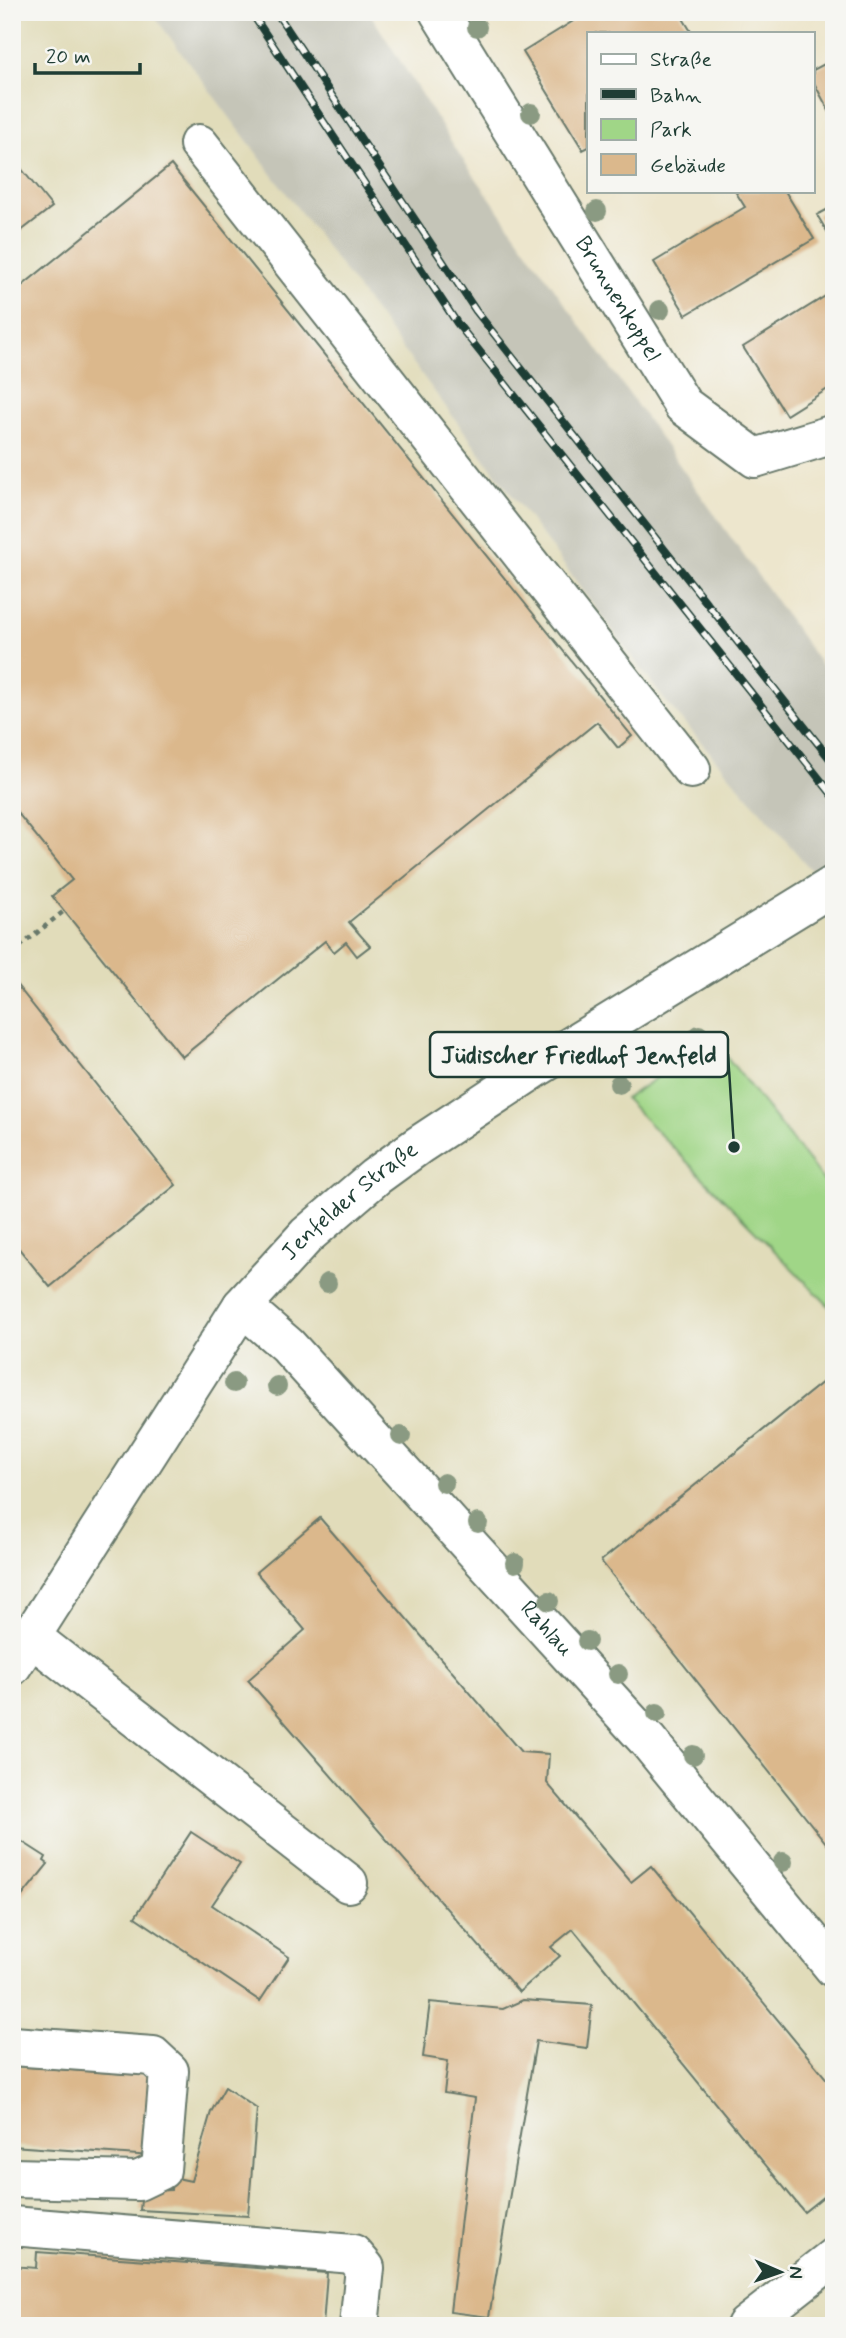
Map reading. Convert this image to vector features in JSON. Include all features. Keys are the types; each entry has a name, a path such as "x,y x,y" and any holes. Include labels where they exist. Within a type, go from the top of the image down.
{"street":[{"name":"Brunnenkoppel","path":"439,12 683,405 755,458 834,433"},
{"path":"199,144 691,769"},
{"name":"Jenfelder Straße","path":"21,1651 242,1306 307,1235 375,1177 419,1145 539,1066 834,885"},
{"name":"Rahlau","path":"242,1306 287,1345 648,1741 834,1968"},
{"path":"21,1651 348,1883"},
{"path":"12,2046 153,2056 169,2071 161,2169 138,2181 12,2178"},
{"path":"12,2226 353,2254 365,2268 359,2326"},
{"path":"750,2324 834,2257"}],"path":[{"path":"12,953 64,911"}],"shaded area":[{"path":"12,12 151,12 664,699 834,897 834,2326 12,2326"},
{"path":"151,12 369,12 461,157 834,683 834,853 811,870 664,699"}],"green space":[{"path":"713,1039 834,1194 834,1311 625,1099"}],"building":[{"path":"588,12 679,12 691,32 587,32 587,148 583,150 523,52"},
{"path":"834,59 834,120 814,83 814,69"},
{"path":"12,157 52,207 12,238"},
{"path":"171,165 632,736 618,748 597,722 349,922 370,946 357,956 346,942 334,952 325,941 182,1057 52,896 72,880 12,806 12,294"},
{"path":"736,192 786,192 814,239 686,315 654,262 745,207"},
{"path":"834,206 834,243 817,215"},
{"path":"832,292 834,385 786,415 743,347"},
{"path":"12,979 176,1185 50,1287 12,1240"},
{"path":"828,1378 834,1385 834,1853 601,1561"},
{"path":"320,1518 521,1752 549,1754 547,1783 631,1882 651,1866 834,2088 834,2188 804,2212 573,1929 551,1947 560,1956 519,1992 248,1680 305,1630 256,1572"},
{"path":"191,1832 240,1864 212,1905 289,1957 260,2001 135,1917"},
{"path":"21,1841 46,1857 44,1861 48,1864 19,1900 12,1896 12,1842 19,1846"},
{"path":"523,2000 592,2005 587,2048 536,2041 489,2317 450,2312 475,2098 444,2093 448,2061 423,2057 430,2002 503,2009"},
{"path":"12,2066 158,2076 152,2156 12,2146"},
{"path":"225,2087 257,2109 248,2216 140,2210 142,2191 171,2190 172,2177 191,2181 211,2112"},
{"path":"37,2252 327,2273 323,2326 12,2326 12,2266 36,2268"},
{"path":"460,2320 490,2324 490,2326 460,2326"}],"railway":[{"path":"251,12 457,323 834,797"},
{"path":"276,12 476,311 834,764"}],"place":[{"name":"Jüdischer Friedhof Jenfeld","path":"734,1147"}]}
